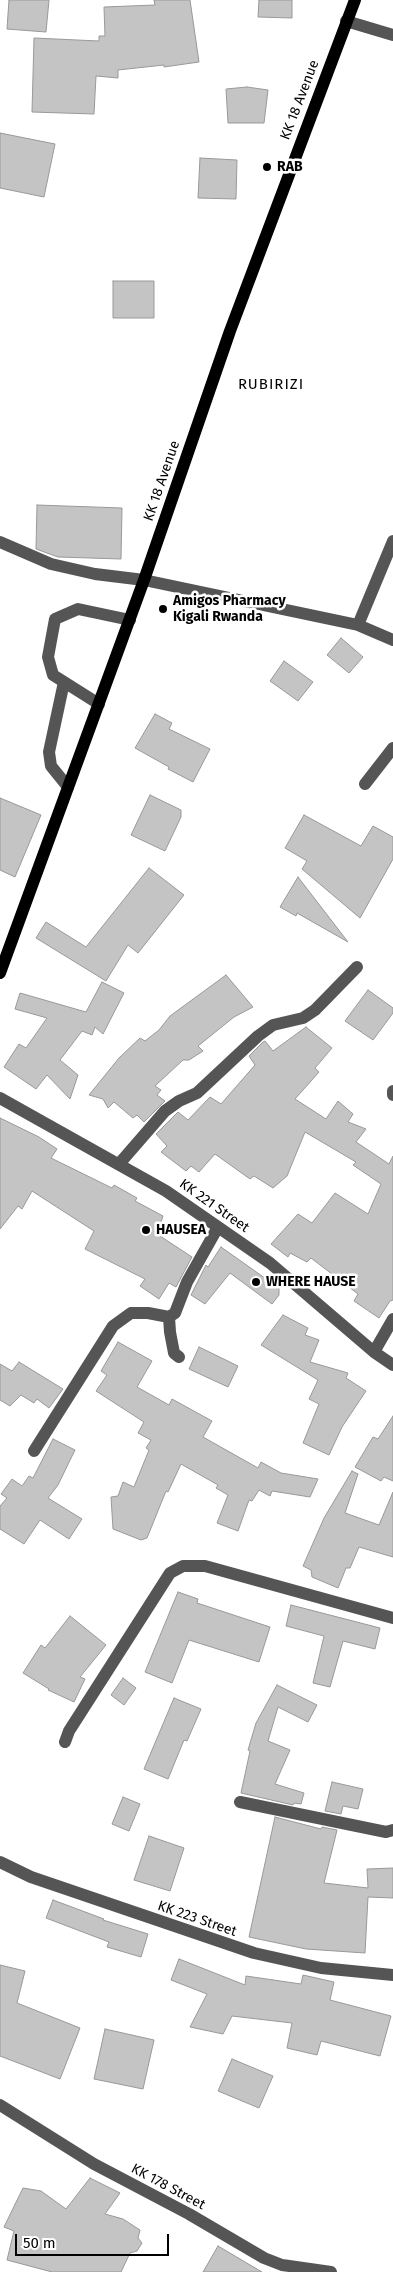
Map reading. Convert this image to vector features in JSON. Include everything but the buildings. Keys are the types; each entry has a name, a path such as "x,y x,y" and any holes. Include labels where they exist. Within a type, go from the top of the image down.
{"main road":[{"name":"KK 18 Avenue","path":"0,973 130,620 230,331 355,0"}],"street":[{"path":"346,21 393,35"},
{"path":"358,625 393,541"},
{"path":"0,542 52,564 95,574 144,580 358,625 393,640"},
{"path":"99,704 52,675 48,657 55,619 78,609 130,620"},
{"path":"64,682 49,752 52,766 68,787"},
{"path":"365,784 393,748"},
{"path":"119,1164 165,1110 197,1093 258,1036 273,1025 303,1018 315,1010 357,967"},
{"name":"KK 221 Street","path":"0,1098 166,1191 296,1284 374,1352 393,1365"},
{"path":"34,1451 113,1326 131,1313 169,1316 175,1313 187,1282 218,1227"},
{"path":"169,1316 174,1353 179,1357"},
{"path":"374,1352 393,1319"},
{"path":"65,1742 69,1731 170,1573 183,1566 205,1566 393,1618"},
{"path":"240,1802 386,1832 393,1830"},
{"name":"KK 223 Street","path":"0,1862 31,1877 254,1953 321,1968 393,1975"},
{"name":"KK 178 Street","path":"0,2105 94,2164 189,2214 264,2258 282,2265 331,2272"}],"place":[{"name":"RAB","path":"267,167"},
{"name":"Amigos Pharmacy Kigali Rwanda","path":"163,609"},
{"name":"HAUSEA","path":"146,1230"},
{"name":"WHERE HAUSE","path":"256,1282"}],"district":[{"name":"RUBIRIZI","path":"271,385"}]}
